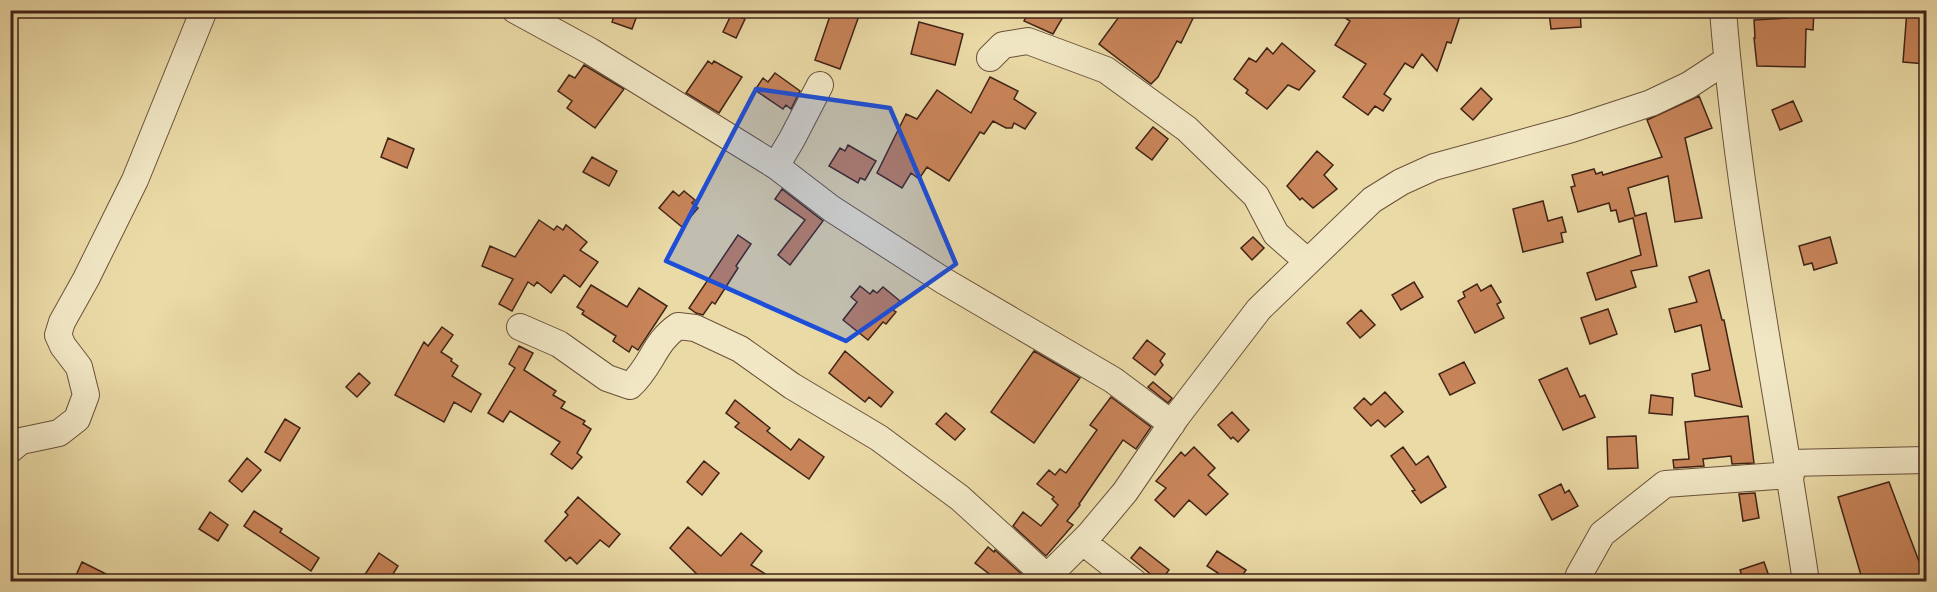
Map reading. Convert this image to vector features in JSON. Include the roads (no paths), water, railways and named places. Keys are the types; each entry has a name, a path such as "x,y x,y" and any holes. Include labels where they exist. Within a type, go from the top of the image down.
{"street":[{"path":"10,450 21,441 59,433 77,419 86,395 79,367 63,346 58,335 135,180 204,10"},
{"path":"515,10 590,51 776,166 832,209 944,281 1113,380 1172,424"},
{"path":"1723,10 1746,214 1790,469 1806,582"},
{"path":"990,57 1003,45 1028,41 1106,70 1187,129 1256,196 1276,234 1307,261"},
{"path":"520,327 559,344 607,378 630,386 650,363 660,341 678,326 695,328 717,337 792,386 879,438 960,498 1044,579 1083,542 1125,492 1172,424 1259,309 1371,200 1401,182 1456,160 1572,129 1651,103 1689,84 1727,60"},
{"path":"776,166 820,86"},
{"path":"1578,582 1579,574 1602,534 1665,484 1790,469 1926,460"},
{"path":"1083,542 1134,582"}]}
